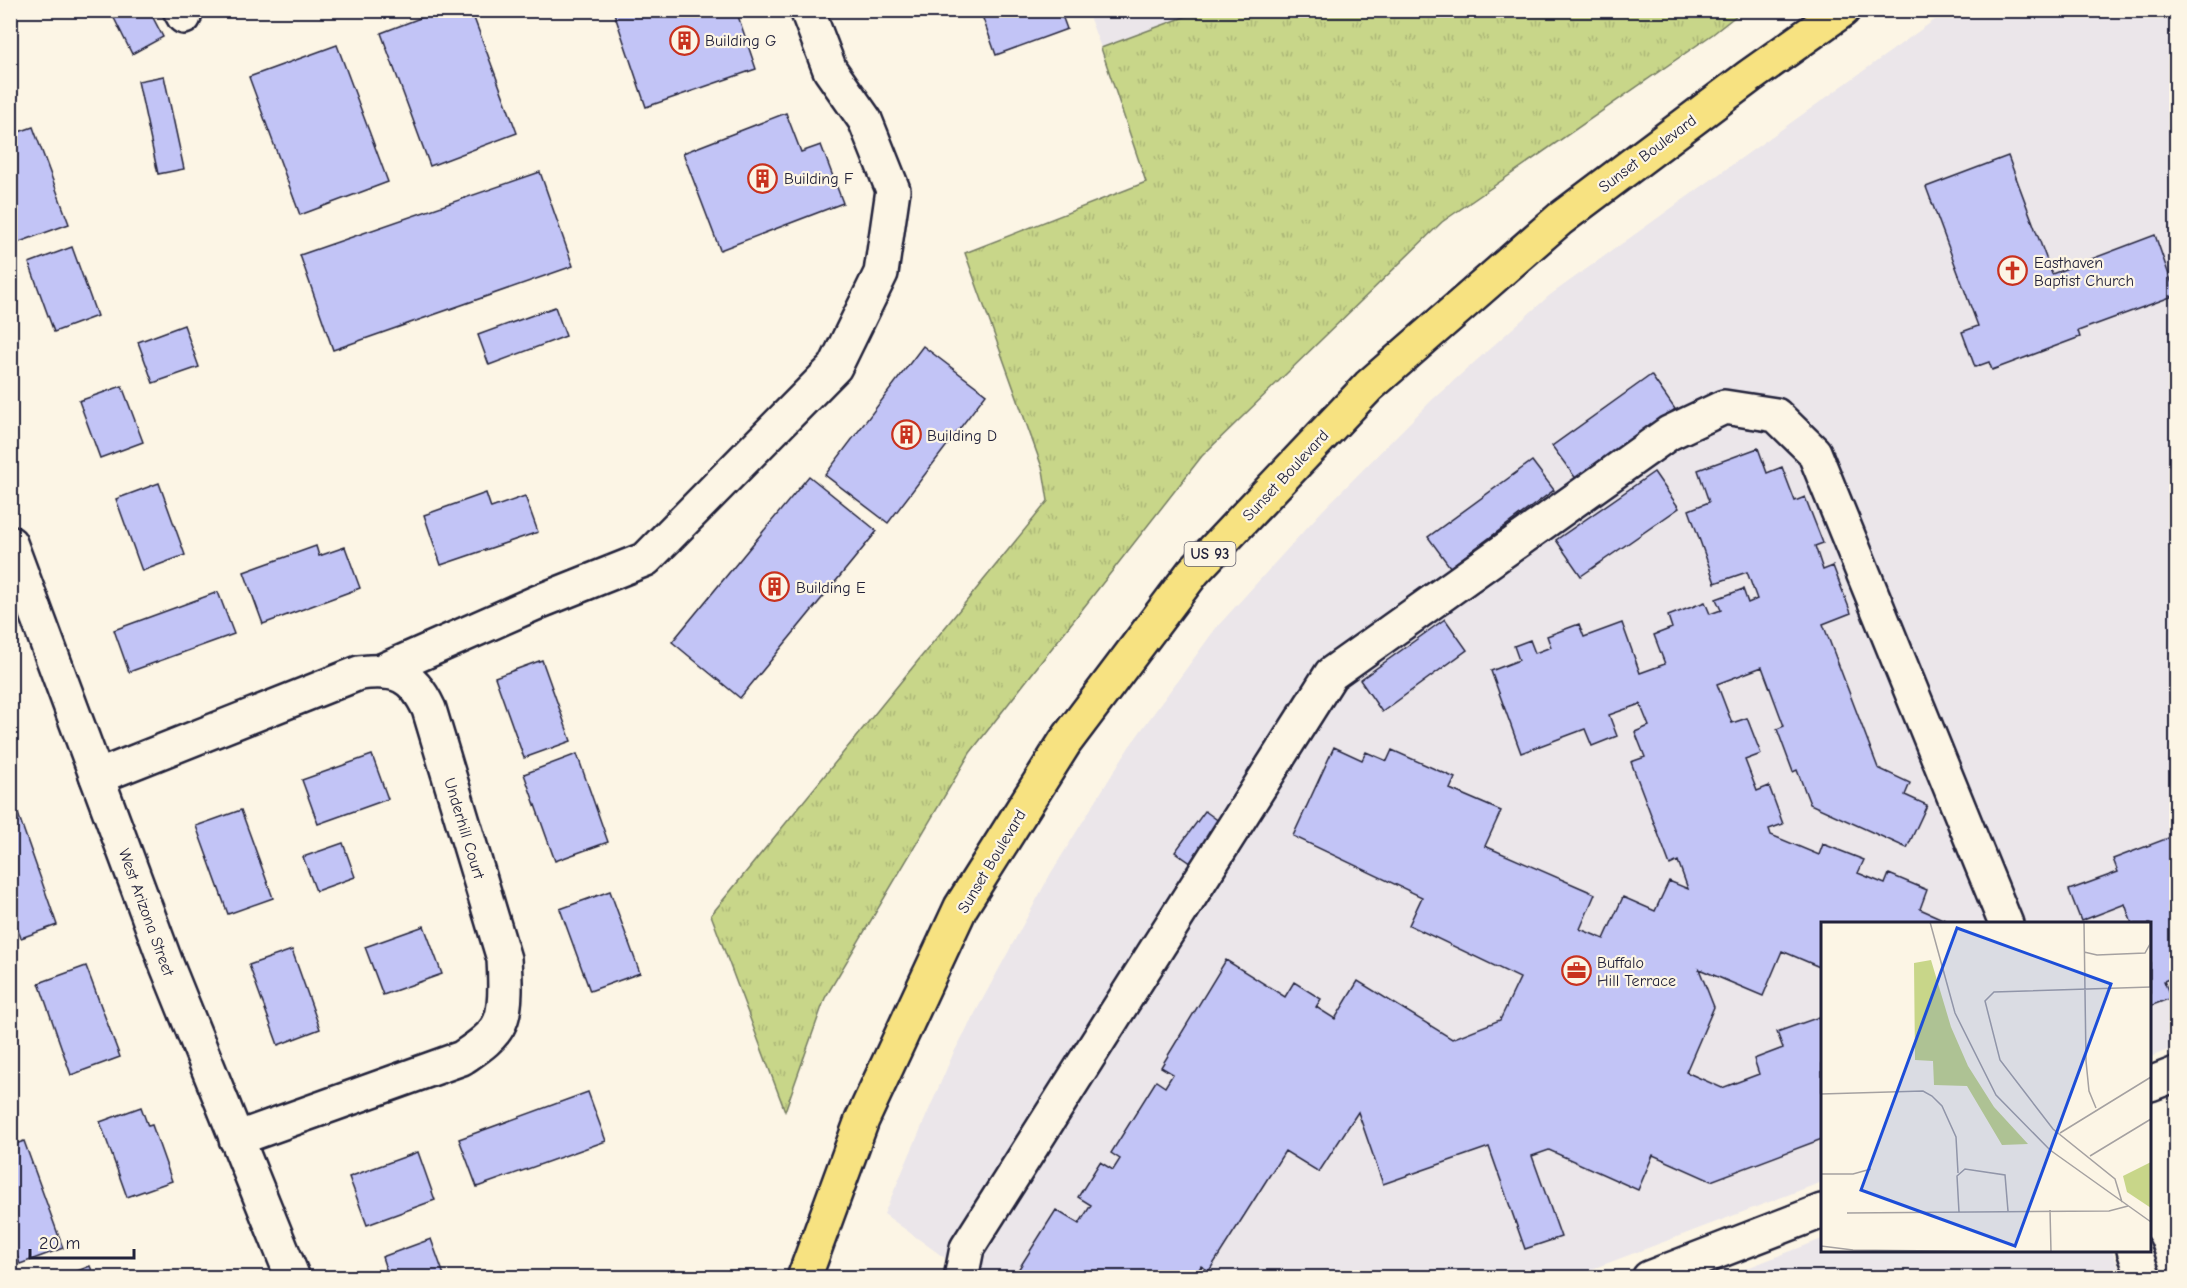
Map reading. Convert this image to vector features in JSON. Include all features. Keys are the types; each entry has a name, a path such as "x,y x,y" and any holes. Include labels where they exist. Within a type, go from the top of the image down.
{"main road":[{"name":"Sunset Boulevard","path":"804,1278 862,1120 961,907 1065,742 1193,572 1369,386 1551,226 1843,10"}],"street":[{"path":"98,777 359,673 384,670 538,602 646,559 835,368 881,273 893,190 866,120 830,70 807,10"},
{"path":"961,1278 967,1248 1331,674 1669,433 1724,407 1776,415 1814,452 2005,922"},
{"name":"West Arizona Street","path":"10,543 167,966 293,1278"},
{"name":"Underhill Court","path":"236,1139 462,1058 482,1044 500,1022 505,988 504,959 429,709 421,692 407,678 384,670"},
{"path":"2151,1084 2176,1074"},
{"path":"1658,1276 1821,1210"},
{"path":"2134,1252 2144,1278"}],"shaded area":[{"path":"1087,11 1203,11 1101,48"},
{"path":"1947,11 2176,11 2176,1047 2151,1057 2151,922 1821,922 1821,1182 1571,1277 971,1277 884,1214 953,1054 1051,873 1129,747 1216,628 1321,512 1432,400 1550,295"},
{"path":"1821,1239 1821,1252 2112,1252 2123,1277 1724,1277"}],"green space":[{"path":"1203,10 1742,11 1713,34 1442,222 1202,456 970,753 825,998 785,1111 711,915 1048,501 1043,470 965,253 1146,182 1101,48"}],"building":[{"path":"110,10 149,10 163,37 132,54"},
{"path":"441,10 471,10 517,133 430,166 381,33"},
{"name":"Building G","path":"613,10 736,10 756,69 646,107"},
{"path":"980,10 1060,10 1067,29 996,55"},
{"path":"337,45 388,182 300,215 249,77"},
{"path":"164,76 184,169 158,174 138,81"},
{"name":"Building F","path":"786,113 801,152 821,145 843,203 720,250 683,153"},
{"path":"33,127 69,224 14,244 10,235 10,135"},
{"path":"2008,156 2052,274 2155,235 2176,295 2078,331 2080,337 1992,370 1989,362 1975,367 1962,332 1978,326 1926,187"},
{"path":"540,172 573,266 333,350 300,255"},
{"path":"72,247 97,316 54,332 29,263"},
{"path":"555,307 566,336 489,365 478,335"},
{"path":"184,325 199,367 153,383 138,342"},
{"name":"Building D","path":"923,346 986,394 888,523 825,475"},
{"path":"1651,375 1675,409 1577,480 1552,446"},
{"path":"122,386 143,442 100,458 79,401"},
{"path":"1758,448 1767,473 1782,467 1795,501 1805,497 1823,543 1815,546 1823,570 1833,566 1851,613 1823,624 1878,768 1910,783 1905,795 1927,805 1907,848 1810,804 1797,770 1793,772 1777,729 1784,726 1762,667 1717,684 1732,723 1747,718 1761,754 1745,760 1757,791 1769,786 1783,824 1769,829 1771,835 1819,855 1823,844 1864,860 1858,873 1885,884 1889,874 1927,890 1920,909 1949,922 1821,922 1821,968 1782,951 1763,996 1699,969 1714,1007 1686,1072 1722,1088 1759,1074 1754,1059 1783,1048 1777,1032 1821,1016 1821,1139 1711,1181 1653,1155 1638,1190 1549,1150 1532,1156 1561,1237 1525,1249 1489,1147 1383,1184 1358,1112 1319,1172 1285,1151 1209,1271 1201,1266 1194,1278 1013,1278 1056,1210 1079,1224 1091,1205 1078,1197 1100,1162 1113,1170 1120,1159 1111,1153 1156,1081 1165,1087 1173,1074 1161,1067 1226,960 1285,997 1294,982 1321,999 1316,1007 1335,1019 1358,981 1452,1039 1500,1020 1520,978 1409,925 1422,897 1293,836 1334,747 1362,760 1366,752 1387,761 1392,750 1455,778 1450,789 1501,811 1485,846 1595,894 1580,929 1604,939 1623,897 1655,911 1669,881 1688,889 1678,861 1670,865 1631,762 1645,757 1635,732 1649,726 1640,704 1609,715 1617,736 1592,746 1585,729 1521,753 1491,671 1519,660 1514,646 1530,640 1535,653 1551,647 1547,636 1579,624 1584,637 1622,623 1640,673 1665,664 1654,635 1672,628 1668,616 1705,602 1710,614 1721,610 1716,599 1743,589 1748,603 1757,599 1747,572 1715,583 1689,510 1709,502 1698,470"},
{"path":"1532,461 1554,490 1450,567 1428,537"},
{"path":"1654,472 1679,508 1581,576 1556,540"},
{"name":"Building E","path":"809,476 877,531 740,698 672,642"},
{"path":"159,483 185,555 142,571 116,499"},
{"path":"486,493 491,508 525,496 538,532 441,565 424,515"},
{"path":"316,546 319,556 345,547 360,588 263,624 244,572"},
{"path":"218,592 234,634 129,672 114,630"},
{"path":"1445,619 1467,650 1382,712 1360,680"},
{"path":"542,660 571,741 524,758 495,677"},
{"path":"577,754 608,842 555,861 524,774"},
{"path":"372,755 388,799 318,824 302,780"},
{"path":"10,767 18,787 10,790"},
{"path":"15,805 57,925 21,938 10,909 10,807"},
{"path":"241,810 273,898 228,914 196,826"},
{"path":"1205,811 1227,827 1198,868 1175,852"},
{"path":"2176,835 2176,976 2164,981 2171,998 2151,1006 2151,922 2131,922 2125,904 2081,921 2069,890 2118,872 2113,859"},
{"path":"343,843 355,877 316,891 303,857"},
{"path":"610,891 640,973 590,991 560,909"},
{"path":"424,926 442,974 383,995 365,947"},
{"path":"292,950 320,1029 278,1045 249,965"},
{"path":"86,966 120,1057 71,1075 39,983"},
{"path":"588,1092 606,1141 477,1187 459,1139"},
{"path":"141,1107 148,1126 152,1125 172,1181 127,1197 100,1122"},
{"path":"24,1141 63,1248 20,1264 10,1237 10,1146"},
{"path":"418,1152 435,1200 367,1225 349,1177"},
{"path":"431,1239 445,1278 389,1278 382,1257"},
{"path":"90,1266 95,1278 60,1278"}],"place":[{"name":"Building G","path":"684,40"},
{"name":"Building F","path":"763,178"},
{"name":"Easthaven Baptist Church","path":"2013,271"},
{"name":"Building D","path":"906,435"},
{"name":"Building E","path":"775,587"},
{"name":"Buffalo Hill Terrace","path":"1576,971"}]}
